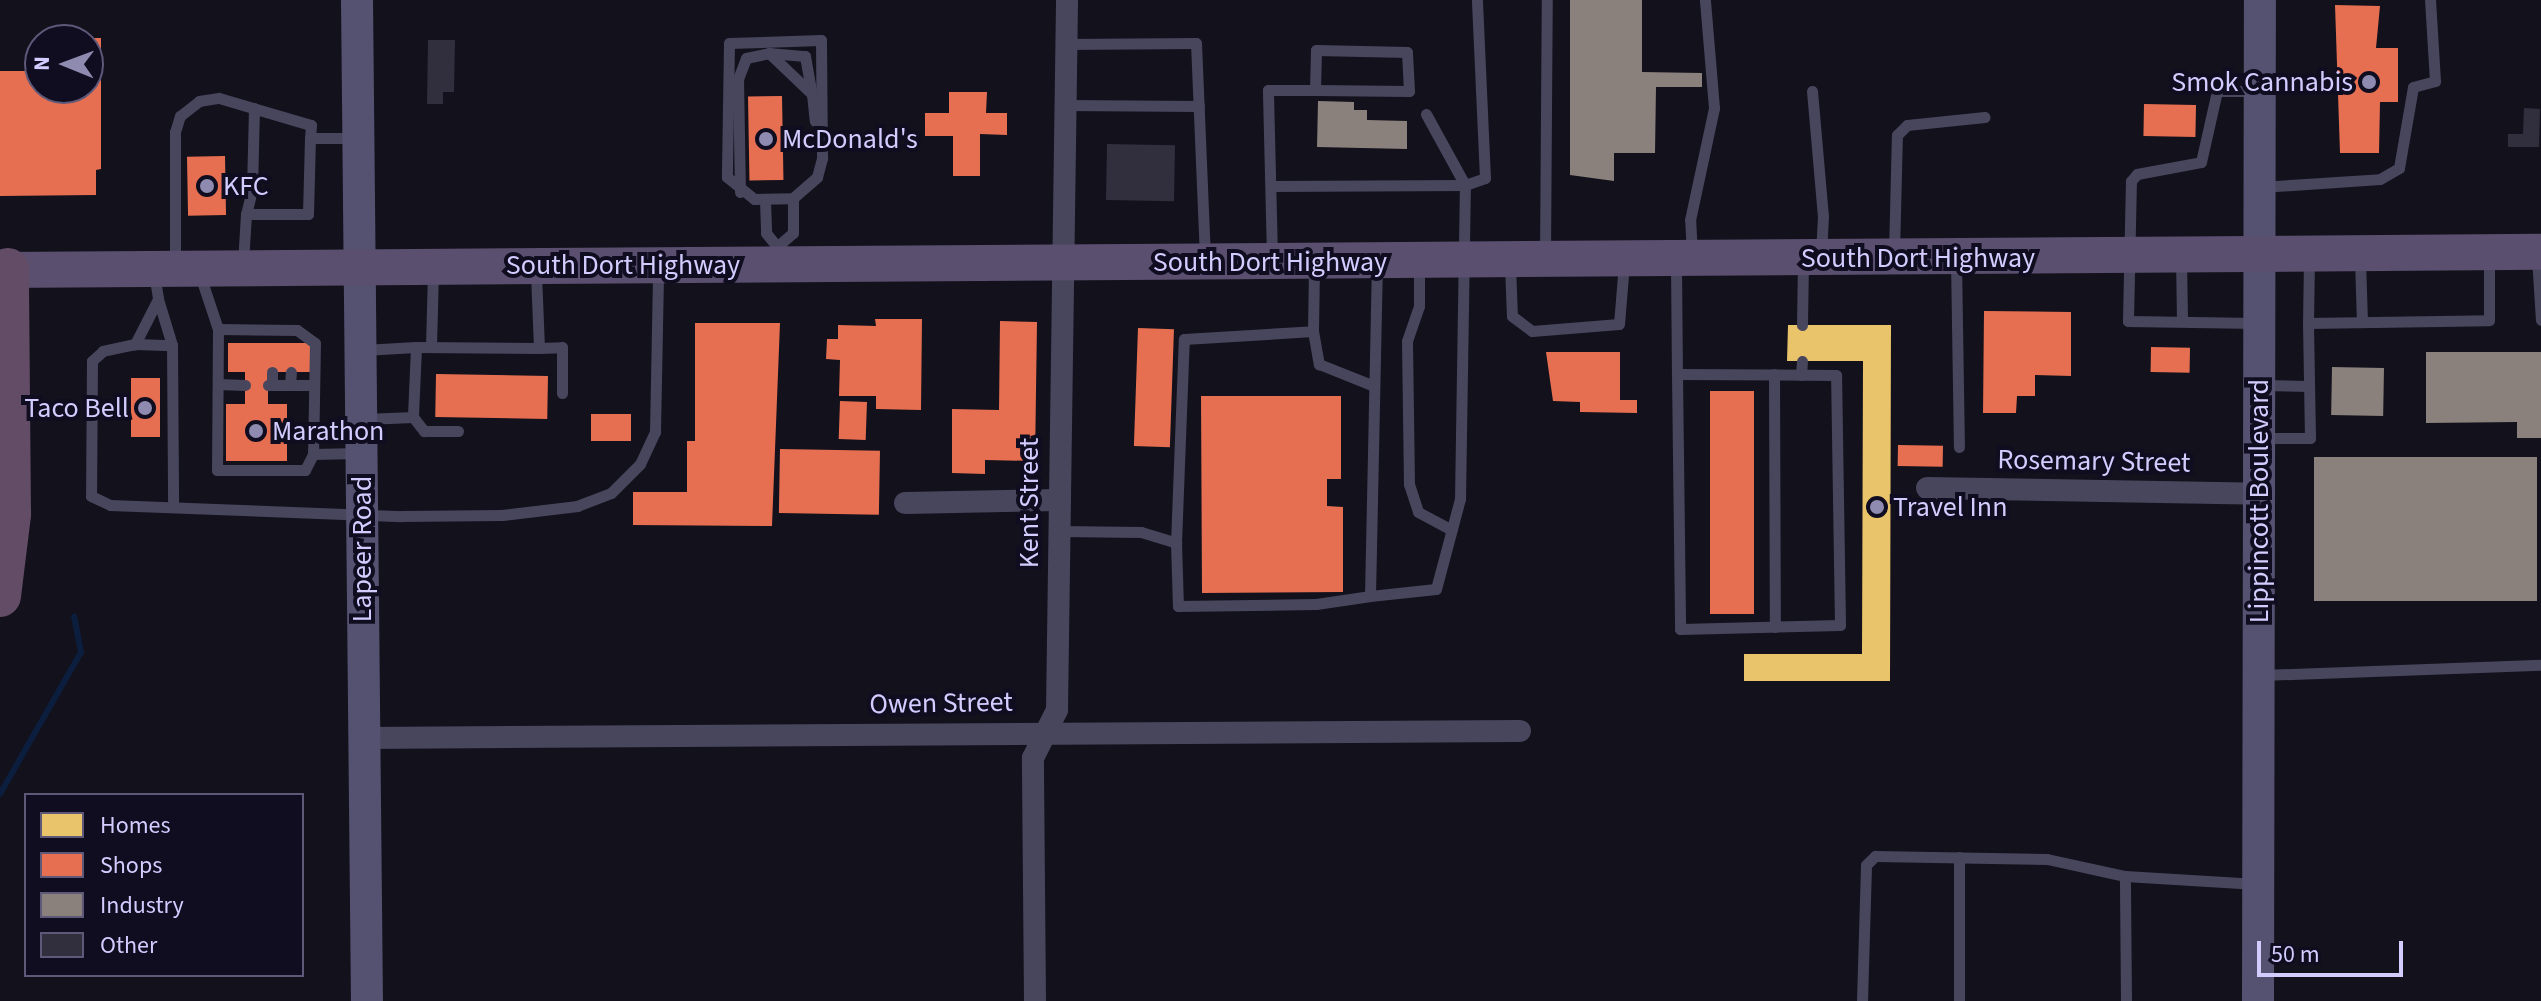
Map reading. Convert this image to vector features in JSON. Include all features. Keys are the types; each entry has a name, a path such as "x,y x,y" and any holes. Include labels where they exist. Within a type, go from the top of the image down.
{"highway":[{"path":"0,596 10,514 4,270"}],"main road":[{"name":"Lapeer Road","path":"357,0 367,1001"},
{"name":"Lippincott Boulevard","path":"2258,1001 2262,438 2260,0"},
{"name":"South Dort Highway","path":"4,270 171,276 243,268 658,265 780,254 1064,263 2539,252"}],"street":[{"name":"Kent Street","path":"1035,1001 1033,758 1057,710 1059,306 1064,263 1067,0"},
{"name":"Rosemary Street","path":"1927,488 2260,494"},
{"path":"905,503 1060,500"},
{"name":"Owen Street","path":"363,738 1520,731"}],"lane":[{"path":"1272,186 1465,185 1485,178 1477,0"},
{"path":"1547,0 1528,260 1512,316 1532,331 1619,324 1624,260"},
{"path":"1677,374 1836,375 1840,625 1680,629 1677,374 1684,259 1714,108 1705,0"},
{"path":"2260,187 2380,179 2399,168 2413,87 2435,81 2430,0"},
{"path":"821,40 821,132 817,177 793,198 765,200 740,192 727,177 729,43 821,40"},
{"path":"1066,44 1196,43 1205,262"},
{"path":"1272,262 1268,90 1409,91 1407,52 1316,50 1315,90"},
{"path":"769,53 812,94"},
{"path":"740,192 740,64 755,54 805,56 815,124 821,132"},
{"path":"1802,325 1812,259 1823,216 1812,91"},
{"path":"2260,91 2217,91 2201,162 2137,174 2131,181 2132,257 2128,321 2260,324"},
{"path":"173,505 171,276 175,132 180,116 199,101 219,98 311,125 308,214 246,214"},
{"path":"1065,105 1199,106"},
{"path":"243,268 246,214 252,190 254,108"},
{"path":"1313,331 1184,339 1176,543 1178,606 1316,604 1436,589 1460,499 1465,185 1426,114"},
{"path":"1893,258 1897,135 1907,125 1985,117"},
{"path":"310,138 358,138"},
{"path":"765,200 766,233 780,254 793,233 793,198"},
{"path":"2539,252 2541,320"},
{"path":"2308,323 2489,320 2489,253"},
{"path":"2360,255 2362,322"},
{"path":"2262,438 2310,438 2309,256"},
{"path":"2181,257 2182,321"},
{"path":"1956,258 1959,447"},
{"path":"1314,261 1313,331 1319,364 1374,386"},
{"path":"1370,596 1377,261"},
{"path":"1419,261 1419,306 1407,341 1409,484 1418,512 1452,530"},
{"path":"172,345 135,344 103,351 92,361 91,496 110,505 502,515 577,506 611,493 640,464 655,432 658,265"},
{"path":"431,347 433,266"},
{"path":"536,266 539,348"},
{"path":"171,276 218,329 217,470 305,470 313,454 315,343 291,330 218,329"},
{"path":"135,344 171,276"},
{"path":"248,329 248,343"},
{"path":"271,330 271,343"},
{"path":"291,330 291,343"},
{"path":"360,351 416,347 562,347 562,393"},
{"path":"416,347 413,417 424,431 458,431"},
{"path":"1801,375 1802,361"},
{"path":"272,372 270,385 314,385"},
{"path":"290,385 291,372"},
{"path":"1774,374 1775,627"},
{"path":"218,384 245,385"},
{"path":"2261,385 2309,386"},
{"path":"361,419 413,417"},
{"path":"313,454 361,453"},
{"path":"1059,531 1141,532 1176,543"},
{"path":"2258,676 2541,665"},
{"path":"1862,1001 1866,865 1875,856 2047,859 2125,876 2258,884"},
{"path":"1959,857 1959,1001"},
{"path":"2125,876 2126,1001"}],"building: Homes":[{"name":"Travel Inn","path":"1788,325 1891,325 1890,681 1744,681 1744,654 1862,654 1863,361 1787,361"}],"building: Shops":[{"name":"Smok Cannabis","path":"2335,5 2380,6 2376,48 2398,48 2398,102 2380,102 2379,153 2340,153"},
{"path":"0,71 24,71 24,104 101,104 101,169 96,170 96,195 0,196"},
{"path":"949,92 987,92 986,113 1007,113 1007,135 980,134 980,176 953,176 953,136 925,136 925,113 949,113"},
{"name":"McDonald's","path":"782,96 783,180 749,181 748,97"},
{"path":"2144,104 2196,105 2195,137 2143,136"},
{"name":"KFC","path":"225,156 226,215 188,216 187,157"},
{"path":"1984,311 2071,312 2071,376 2035,375 2035,396 2017,396 2016,413 1983,413"},
{"path":"875,319 922,319 921,410 876,409 876,396 839,396 840,360 826,359 827,339 838,339 838,325 876,326"},
{"path":"1000,321 1037,322 1035,461 985,460 985,474 952,473 952,409 999,410"},
{"path":"695,323 780,323 772,526 633,525 633,492 687,492 687,441 695,441"},
{"path":"1138,328 1174,329 1170,447 1134,446"},
{"path":"228,343 311,343 311,372 268,372 268,404 287,404 287,461 226,461 226,404 245,404 245,372 228,372"},
{"path":"2151,347 2190,348 2190,373 2151,372"},
{"path":"1546,352 1620,352 1620,400 1637,400 1637,413 1580,412 1580,402 1553,401"},
{"path":"436,374 548,376 547,419 435,417"},
{"name":"Taco Bell","path":"131,378 160,378 160,437 131,437"},
{"path":"1710,391 1754,391 1754,614 1710,614"},
{"path":"1201,396 1341,396 1341,479 1327,479 1327,506 1343,507 1343,592 1202,593"},
{"path":"840,401 867,402 866,440 839,439"},
{"path":"591,414 631,414 631,441 591,441"},
{"path":"1898,445 1943,446 1943,467 1898,466"},
{"path":"780,449 880,451 879,515 779,513"}],"building: Industry":[{"path":"1570,0 1642,0 1642,72 1702,73 1702,87 1656,87 1655,153 1614,153 1614,181 1570,175"},
{"path":"1318,101 1354,102 1354,110 1367,110 1367,120 1407,121 1407,149 1317,147"},
{"path":"2426,352 2541,352 2541,438 2517,438 2517,422 2426,423"},
{"path":"2332,367 2384,368 2383,416 2331,415"},
{"path":"2314,457 2537,457 2537,601 2314,601"}],"building: Other":[{"path":"428,40 455,40 454,92 443,92 443,104 427,104"},
{"path":"2524,108 2540,109 2539,147 2508,147 2508,134 2523,134"},
{"path":"1107,144 1175,145 1174,201 1106,200"}],"waterway":[{"path":"0,794 81,652 74,617"}],"place":[{"name":"Smok Cannabis","path":"2369,82"},
{"name":"McDonald's","path":"766,139"},
{"name":"KFC","path":"207,186"},
{"name":"Taco Bell","path":"145,408"},
{"name":"Marathon","path":"256,431"},
{"name":"Travel Inn","path":"1877,507"}]}
